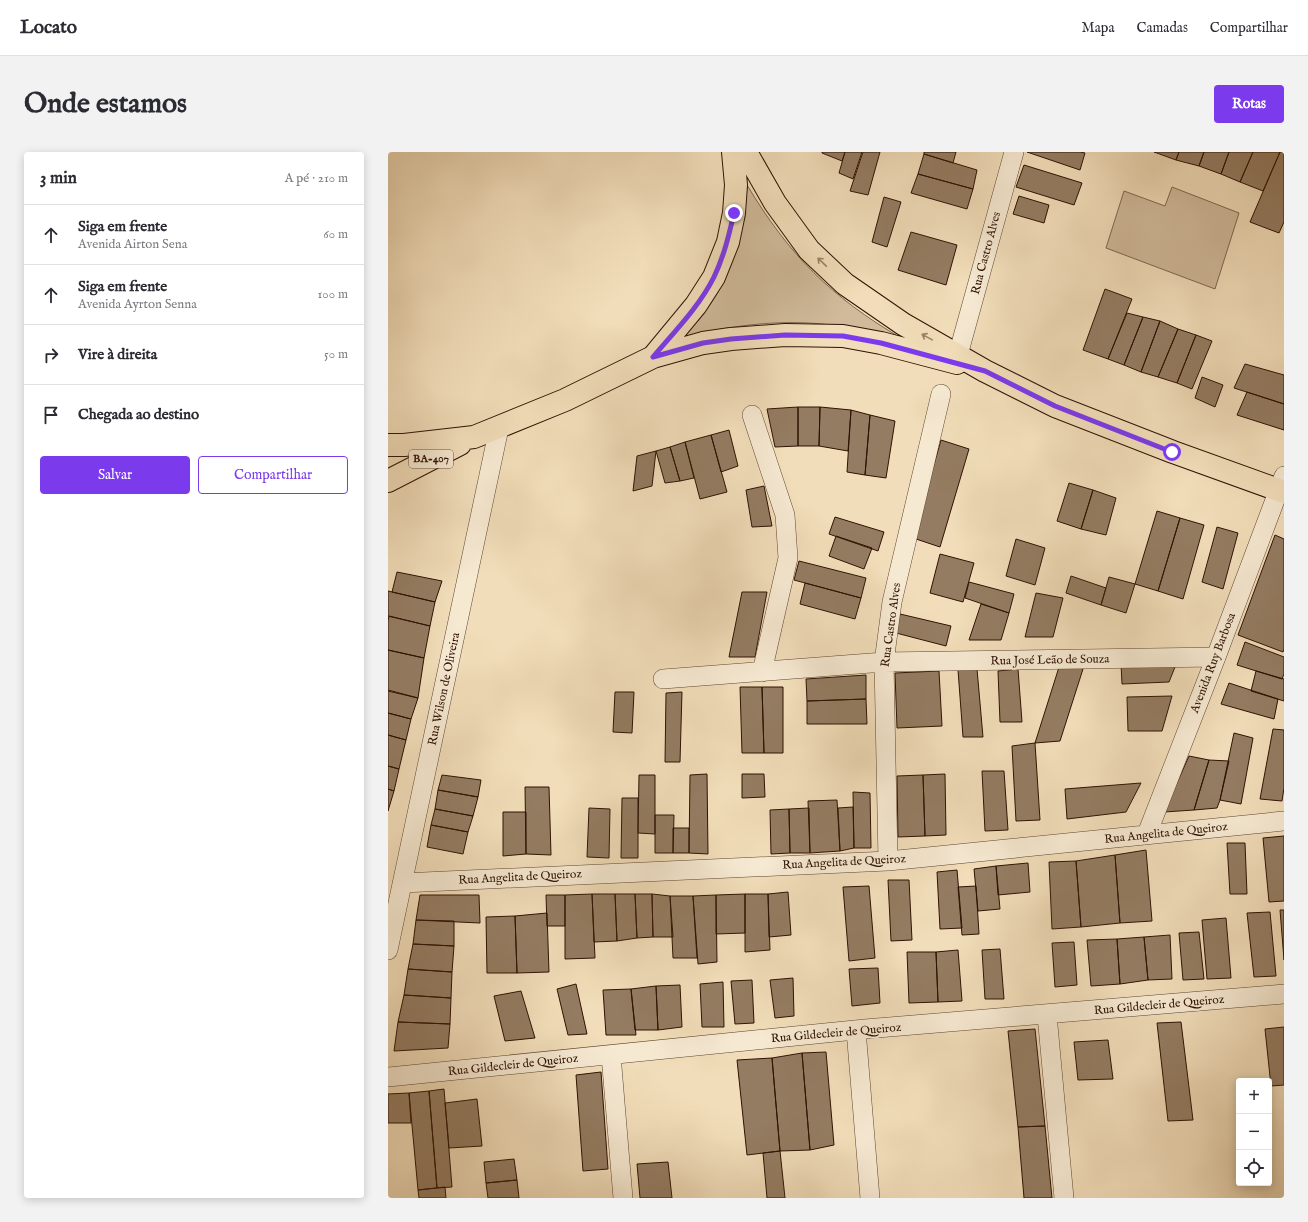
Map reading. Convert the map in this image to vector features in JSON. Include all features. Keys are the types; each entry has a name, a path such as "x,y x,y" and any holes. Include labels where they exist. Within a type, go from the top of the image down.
{"main road":[{"path":"653,357 696,305 714,277 728,242 734,213 736,185 732,152"},
{"path":"746,152 775,203 809,250 845,284 903,324 985,371 1055,406 1172,452 1282,486"},
{"path":"388,445 404,445 474,437 500,428 565,400 653,357 703,343 731,339 785,335 843,336 881,343 985,371"},
{"name":"BA-407","path":"388,481 474,437"}],"street":[{"name":"Rua Castro Alves","path":"958,355 1014,152"},
{"name":"Rua Castro Alves","path":"888,860 884,662 892,602 941,394"},
{"path":"752,415 785,515 788,558 762,672"},
{"name":"Rua Wilson de Oliveira","path":"388,950 500,428"},
{"name":"Avenida Ruy Barbosa","path":"1147,834 1282,486"},
{"name":"Rua José Leão de Souza","path":"662,679 884,662 1216,657"},
{"name":"Rua Angelita de Queiroz","path":"402,883 888,860 1284,821"},
{"name":"Rua Gildecleir de Queiroz","path":"388,1077 856,1030 1284,994"},
{"path":"1047,1015 1064,1198"},
{"path":"856,1030 870,1198"},
{"path":"611,1055 623,1198"}],"shaded area":[{"path":"747,185 779,233 814,272 853,307 901,338 838,326 799,323 740,326 683,337 705,312 715,297 730,267 740,236 746,203"},
{"path":"1172,187 1239,213 1215,289 1106,248 1124,191 1165,206"}],"building":[{"path":"822,152 845,152 842,161"},
{"path":"845,152 862,152 853,179 839,173"},
{"path":"863,152 880,152 868,195 850,191"},
{"path":"924,152 956,152 953,163 924,154"},
{"path":"1027,152 1080,152 1085,153 1080,170"},
{"path":"1154,152 1179,152 1176,160"},
{"path":"1179,152 1204,152 1199,166 1176,160"},
{"path":"1204,152 1229,152 1221,174 1199,166"},
{"path":"1229,152 1253,152 1240,182 1221,174"},
{"path":"1253,152 1280,152 1263,191 1240,182"},
{"path":"1280,152 1284,152 1284,222 1279,233 1250,222"},
{"path":"924,154 977,170 973,189 918,174"},
{"path":"1024,165 1082,183 1074,205 1016,187"},
{"path":"918,174 973,189 967,209 911,193"},
{"path":"1019,196 1049,205 1044,223 1013,214"},
{"path":"884,197 901,202 887,247 872,242"},
{"path":"911,232 957,245 946,285 898,270"},
{"path":"1105,289 1132,299 1108,359 1083,350"},
{"path":"1127,313 1143,317 1124,365 1108,359"},
{"path":"1143,317 1160,321 1141,372 1124,365"},
{"path":"1160,321 1178,329 1158,377 1141,372"},
{"path":"1178,329 1196,335 1177,383 1158,377"},
{"path":"1196,335 1212,341 1192,389 1177,383"},
{"path":"1245,364 1284,375 1284,404 1234,388"},
{"path":"1202,377 1223,385 1215,407 1195,398"},
{"path":"1247,392 1284,404 1284,430 1237,415"},
{"path":"798,407 798,446 775,447 767,409"},
{"path":"798,407 820,407 819,446 798,446"},
{"path":"820,407 851,410 848,451 819,446"},
{"path":"851,410 870,415 865,475 847,472"},
{"path":"870,415 895,421 886,478 865,475"},
{"path":"729,430 738,466 721,472 711,435"},
{"path":"711,435 727,492 700,499 685,442"},
{"path":"941,440 969,449 940,547 913,538"},
{"path":"685,442 694,478 680,481 670,447"},
{"path":"670,447 680,481 665,483 656,451"},
{"path":"656,451 652,486 633,491 637,456"},
{"path":"1069,483 1093,490 1081,529 1057,521"},
{"path":"764,486 772,526 752,527 746,490"},
{"path":"1093,490 1116,498 1106,535 1081,529"},
{"path":"1157,511 1180,518 1158,591 1135,584"},
{"path":"835,517 884,532 878,551 829,534"},
{"path":"1180,518 1204,525 1183,599 1158,591"},
{"path":"1217,527 1238,533 1223,589 1202,582"},
{"path":"1275,535 1284,539 1283,652 1238,635"},
{"path":"836,536 872,548 864,569 829,556"},
{"path":"1016,539 1045,548 1035,585 1006,576"},
{"path":"940,554 974,563 963,602 930,593"},
{"path":"799,561 866,578 861,598 794,580"},
{"path":"397,572 442,581 435,602 392,592"},
{"path":"1071,576 1106,588 1101,605 1066,593"},
{"path":"1109,577 1135,584 1126,613 1101,605"},
{"path":"969,582 1014,594 1009,613 965,598"},
{"path":"805,583 861,598 855,619 800,604"},
{"path":"388,591 435,602 430,626 388,616"},
{"path":"742,592 767,592 755,657 729,657"},
{"path":"1036,593 1063,598 1053,637 1025,637"},
{"path":"981,604 1009,613 1001,640 969,640"},
{"path":"900,614 951,626 946,646 896,633"},
{"path":"389,616 430,626 424,658 388,650"},
{"path":"1245,642 1284,657 1284,674 1282,679 1237,665"},
{"path":"388,650 424,658 418,698 388,690"},
{"path":"1177,662 1169,682 1122,684 1121,664"},
{"path":"1060,664 1083,669 1060,741 1035,743"},
{"path":"977,669 983,737 963,737 958,670"},
{"path":"1018,669 1022,722 1000,722 998,671"},
{"path":"939,671 942,726 897,728 895,673"},
{"path":"1256,671 1284,679 1284,701 1251,691"},
{"path":"866,675 866,699 807,701 806,679"},
{"path":"1229,683 1278,699 1274,719 1221,704"},
{"path":"740,687 762,687 764,753 742,753"},
{"path":"762,687 783,687 783,753 764,753"},
{"path":"388,691 418,698 411,719 388,713"},
{"path":"615,692 634,692 632,733 613,732"},
{"path":"682,692 680,762 665,762 666,693"},
{"path":"1172,696 1162,731 1128,731 1127,697"},
{"path":"866,699 867,724 807,724 807,701"},
{"path":"388,713 411,719 406,740 388,735"},
{"path":"1273,729 1284,730 1284,788 1282,801 1260,799"},
{"path":"1234,733 1253,738 1241,804 1220,800"},
{"path":"388,735 406,740 399,769 388,766"},
{"path":"1035,743 1040,820 1016,821 1012,746"},
{"path":"1189,756 1209,760 1194,810 1164,812"},
{"path":"1209,760 1229,761 1220,800 1217,808 1194,810"},
{"path":"388,766 399,769 394,791 388,789"},
{"path":"982,771 1004,771 1008,830 985,831"},
{"path":"707,774 708,854 689,853 690,775"},
{"path":"742,774 764,774 765,797 742,798"},
{"path":"945,774 946,835 925,836 923,775"},
{"path":"442,775 481,780 478,797 438,790"},
{"path":"639,775 655,775 655,834 638,833"},
{"path":"923,775 925,836 898,837 897,776"},
{"path":"1141,783 1126,812 1067,819 1065,789"},
{"path":"525,787 549,787 551,855 526,854"},
{"path":"388,789 394,791 388,811"},
{"path":"438,790 478,797 473,816 435,809"},
{"path":"853,792 870,793 871,848 854,848"},
{"path":"622,798 638,798 638,858 621,858"},
{"path":"837,800 840,851 810,853 808,801"},
{"path":"853,807 854,848 840,851 838,808"},
{"path":"589,808 610,809 609,858 587,857"},
{"path":"809,808 810,853 790,853 789,809"},
{"path":"435,809 473,816 468,832 431,825"},
{"path":"789,809 790,853 771,854 770,810"},
{"path":"503,812 526,812 526,854 503,856"},
{"path":"655,815 674,815 673,853 655,853"},
{"path":"431,825 468,832 463,854 427,847"},
{"path":"673,828 689,828 689,853 673,853"},
{"path":"1284,836 1284,901 1269,902 1263,838"},
{"path":"1227,843 1245,843 1247,894 1230,894"},
{"path":"1146,850 1152,921 1120,923 1115,855"},
{"path":"1115,855 1120,923 1081,927 1076,861"},
{"path":"1076,861 1081,927 1052,929 1049,862"},
{"path":"1028,863 1030,892 998,895 996,866"},
{"path":"996,866 1000,909 978,911 974,869"},
{"path":"957,870 962,928 940,929 937,872"},
{"path":"888,880 909,880 912,940 891,941"},
{"path":"869,886 875,958 849,961 843,887"},
{"path":"976,886 979,934 962,935 958,887"},
{"path":"788,892 791,935 769,937 768,894"},
{"path":"592,894 595,958 565,959 565,895"},
{"path":"592,894 615,894 617,941 594,942"},
{"path":"615,894 635,894 637,938 617,941"},
{"path":"635,894 652,894 653,937 637,938"},
{"path":"652,894 670,896 673,937 653,937"},
{"path":"745,894 745,933 716,934 716,895"},
{"path":"745,894 768,894 770,950 745,952"},
{"path":"420,895 479,895 480,923 416,920"},
{"path":"546,895 565,895 565,926 547,926"},
{"path":"716,895 717,962 698,964 693,896"},
{"path":"670,896 693,896 697,958 673,958"},
{"path":"1280,910 1284,910 1284,960"},
{"path":"1270,912 1276,976 1254,977 1247,913"},
{"path":"547,913 549,972 517,973 515,916"},
{"path":"515,916 517,973 487,973 486,917"},
{"path":"1226,918 1231,978 1207,979 1202,920"},
{"path":"416,920 454,921 454,946 413,944"},
{"path":"1199,932 1204,979 1183,980 1179,933"},
{"path":"1170,935 1172,979 1148,980 1144,937"},
{"path":"1144,937 1148,980 1120,984 1117,939"},
{"path":"1117,939 1120,984 1091,986 1087,940"},
{"path":"1074,942 1077,985 1055,987 1052,943"},
{"path":"413,944 454,946 452,972 408,969"},
{"path":"1000,949 1004,999 985,999 982,950"},
{"path":"958,950 962,1001 938,1002 936,952"},
{"path":"907,952 936,952 938,1002 909,1003"},
{"path":"878,968 880,1003 852,1006 849,969"},
{"path":"408,969 452,972 451,998 404,995"},
{"path":"793,978 794,1016 775,1018 770,980"},
{"path":"752,980 754,1023 735,1024 731,981"},
{"path":"723,982 724,1027 702,1027 700,984"},
{"path":"576,984 587,1034 568,1035 557,989"},
{"path":"680,985 682,1027 658,1030 656,986"},
{"path":"656,986 658,1030 635,1030 631,989"},
{"path":"631,989 636,1035 606,1035 603,990"},
{"path":"521,991 535,1038 505,1041 494,996"},
{"path":"404,995 451,998 450,1024 398,1022"},
{"path":"398,1022 450,1024 448,1048 394,1051"},
{"path":"1181,1022 1193,1120 1168,1121 1157,1023"},
{"path":"1284,1027 1284,1085 1272,1086 1265,1029"},
{"path":"1035,1029 1045,1126 1018,1127 1008,1031"},
{"path":"1108,1040 1113,1079 1078,1080 1074,1042"},
{"path":"826,1052 834,1145 810,1150 802,1053"},
{"path":"802,1053 810,1150 780,1151 772,1058"},
{"path":"772,1058 780,1151 747,1155 737,1060"},
{"path":"601,1072 608,1169 583,1171 576,1075"},
{"path":"444,1089 452,1187 437,1188 429,1091"},
{"path":"429,1091 437,1188 418,1190 409,1093"},
{"path":"409,1093 411,1123 388,1123 388,1094"},
{"path":"477,1099 482,1146 449,1148 445,1103"},
{"path":"1045,1126 1052,1198 1024,1198 1018,1127"},
{"path":"780,1151 785,1198 767,1198 763,1153"},
{"path":"514,1159 517,1180 486,1183 484,1162"},
{"path":"668,1162 672,1198 640,1198 637,1164"},
{"path":"517,1180 519,1198 488,1198 486,1183"},
{"path":"445,1187 446,1198 419,1198 418,1190"}],"route":[{"path":"734,213 728,242 714,277 696,305 653,357 703,343 731,339 785,335 843,336 881,343 985,371 1055,406 1172,452"}]}
